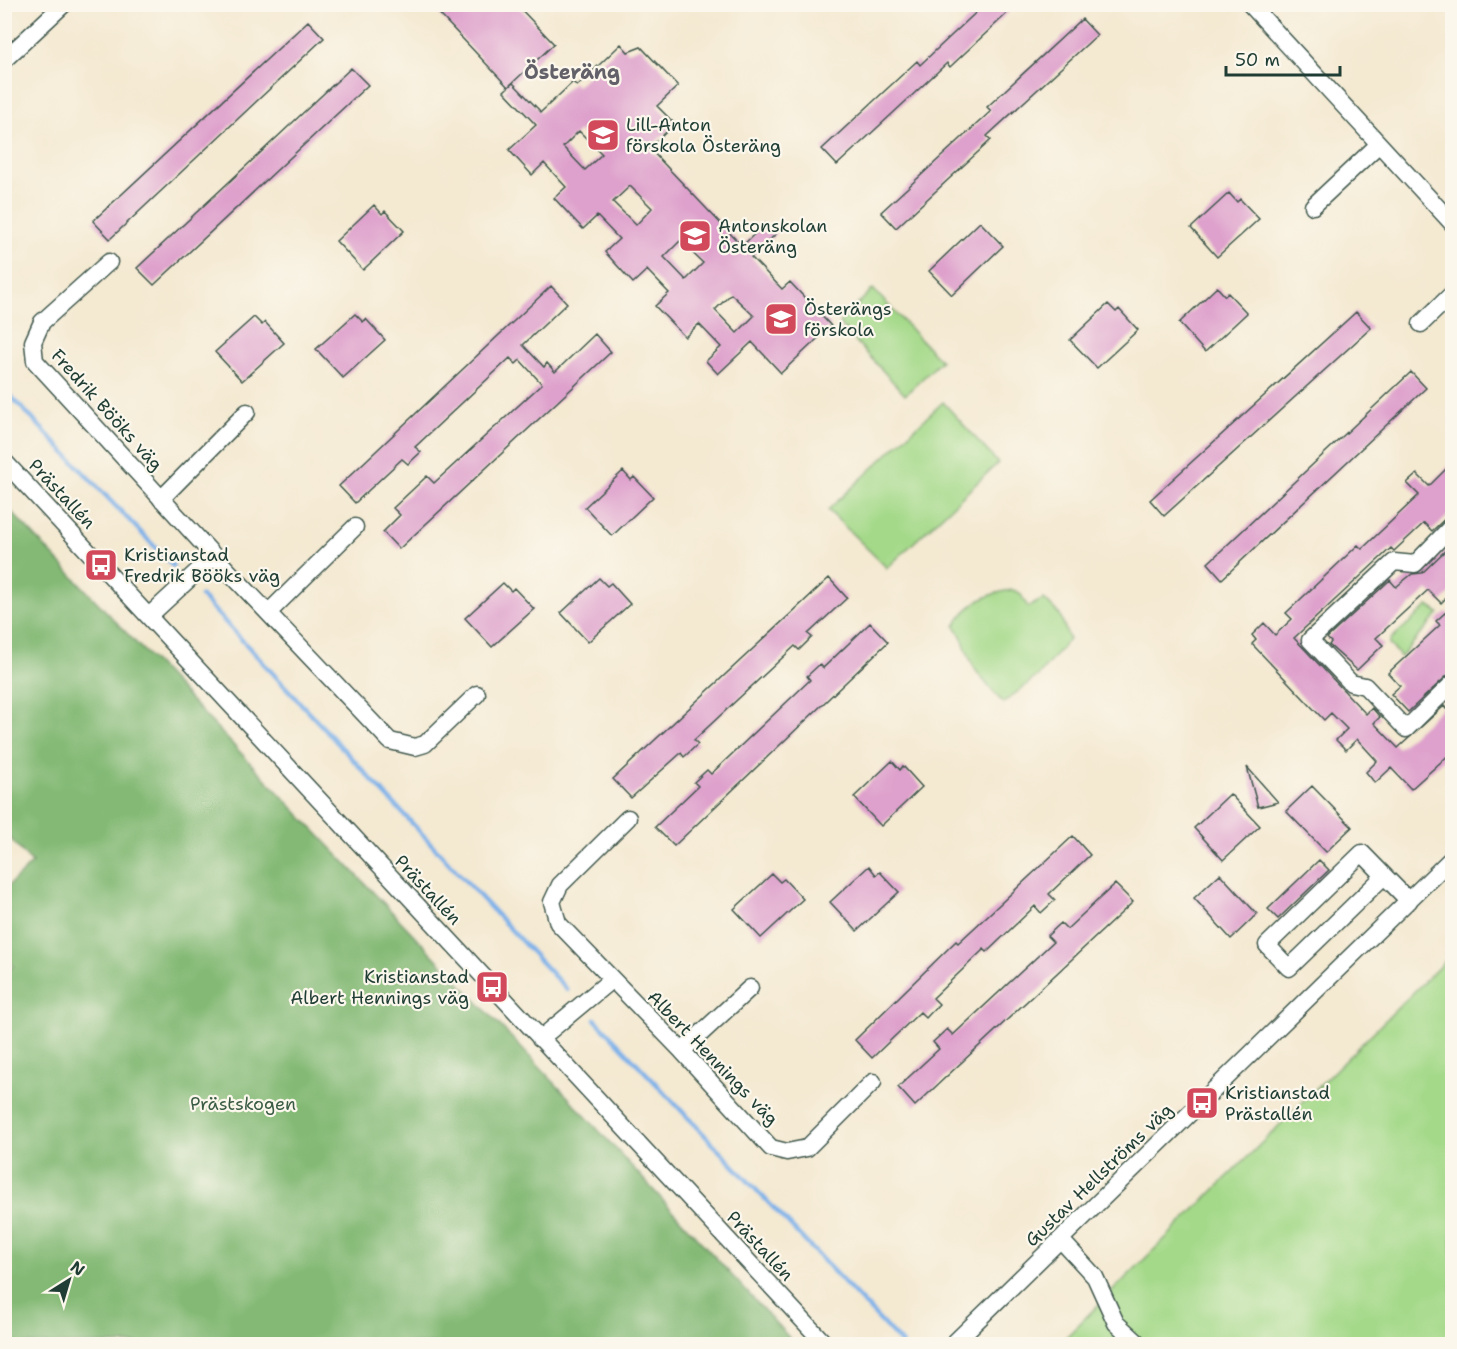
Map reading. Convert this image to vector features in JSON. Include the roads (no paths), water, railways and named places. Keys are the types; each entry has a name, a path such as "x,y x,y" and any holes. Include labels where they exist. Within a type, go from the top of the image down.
{"street":[{"path":"4,60 64,4"},
{"path":"1250,4 1452,223"},
{"path":"1313,206 1378,145"},
{"name":"Fredrik Bööks väg","path":"109,262 42,322 35,333 32,352 34,361 214,556 390,741 409,747 425,744 477,694"},
{"path":"1421,324 1452,294"},
{"path":"161,498 247,412"},
{"name":"Prästallén","path":"4,461 825,1344"},
{"path":"1452,526 1415,564 1394,562 1310,640 1351,683 1365,686 1406,729 1452,684"},
{"path":"269,612 355,527"},
{"path":"148,616 214,556"},
{"name":"Albert Hennings väg","path":"628,818 560,885 552,902 558,923 610,980 682,1051 771,1148 780,1151 807,1148 873,1082"},
{"path":"1384,876 1289,968 1267,945 1362,853 1409,901"},
{"name":"Gustav Hellströms väg","path":"953,1344 1452,858"},
{"path":"540,1039 610,980"},
{"path":"682,1051 750,988"},
{"path":"1061,1239 1095,1277 1116,1323 1139,1344"}],"waterway":[{"path":"4,389 173,566"},
{"path":"201,596 567,990"},
{"path":"595,1019 902,1344"}],"place":[{"name":"Lill-Anton förskola Österäng","path":"603,135"},
{"name":"Antonskolan Österäng","path":"695,236"},
{"name":"Österängs förskola","path":"781,319"},
{"name":"Kristianstad Fredrik Bööks väg","path":"101,565"},
{"name":"Kristianstad Albert Hennings väg","path":"492,987"},
{"name":"Kristianstad Prästallén","path":"1202,1103"}],"district":[{"name":"Österäng","path":"572,72"}],"park label":[{"name":"Prästskogen","path":"243,1104"}]}
